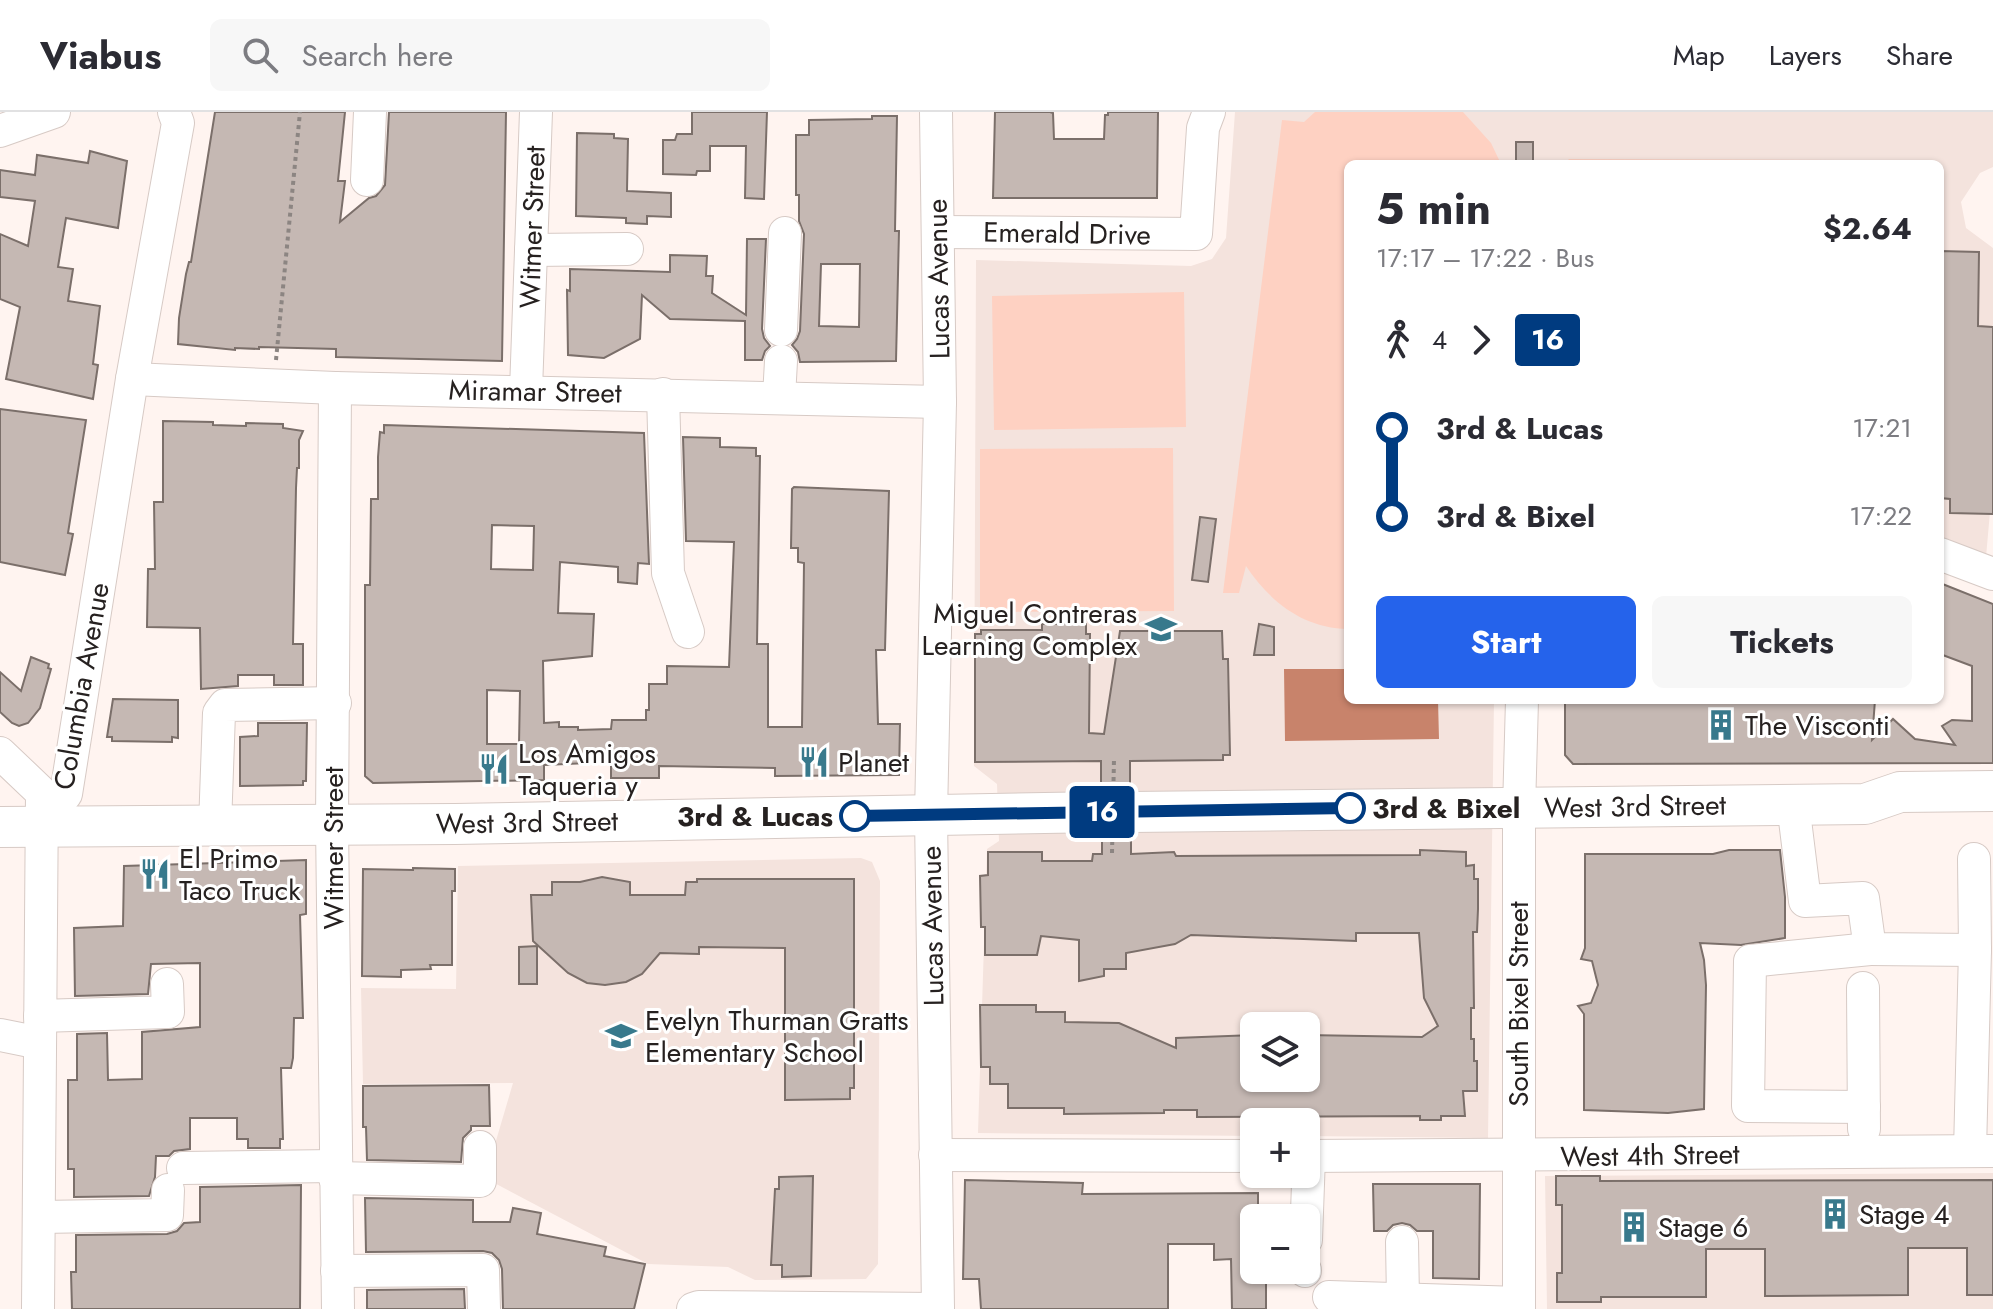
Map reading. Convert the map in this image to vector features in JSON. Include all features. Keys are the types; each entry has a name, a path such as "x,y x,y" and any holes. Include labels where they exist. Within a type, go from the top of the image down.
{"main road":[{"name":"West 3rd Street","path":"0,827 1865,804 1900,792 1993,791"},
{"path":"1865,804 1900,817 1993,819"}],"street":[{"path":"0,131 54,112"},
{"name":"Columbia Avenue","path":"38,1309 41,826 66,794 132,379 178,123 174,112"},
{"path":"367,180 370,112"},
{"name":"Witmer Street","path":"526,390 536,112"},
{"name":"Lucas Avenue","path":"936,112 940,402 931,815 938,1309"},
{"name":"Emerald Drive","path":"938,232 1196,234 1203,128 1209,112"},
{"path":"779,397 785,233"},
{"path":"531,250 627,249"},
{"name":"Miramar Street","path":"132,379 335,388 526,390 940,402"},
{"name":"Witmer Street","path":"335,388 332,824 338,1309"},
{"path":"663,394 668,573 688,632"},
{"path":"1944,556 1993,574"},
{"path":"215,826 219,713 225,705 335,703"},
{"name":"South Bixel Street","path":"1519,1306 1517,1156 1522,704"},
{"path":"0,753 42,793 41,826"},
{"path":"1793,804 1805,901 1863,898 1870,949"},
{"path":"1974,859 1982,1151"},
{"path":"1864,1107 1748,1106 1750,961 1870,949 1975,950"},
{"path":"0,1035 168,1012 167,984"},
{"path":"1863,988 1865,1152"},
{"path":"1775,1106 1778,1154"},
{"path":"39,1217 167,1215 175,1179 335,1172 480,1181 480,1147"},
{"name":"West 4th Street","path":"1320,1156 1982,1151"},
{"path":"935,1155 1240,1156"},
{"path":"1402,1242 1403,1299"},
{"path":"337,1271 483,1270 484,1309"},
{"path":"1329,1297 1519,1306"},
{"path":"693,1309 938,1309"}],"path":[{"path":"276,360 300,112"},
{"path":"1112,853 1114,759"}],"shaded area":[{"name":"Miguel Contreras Learning Complex","path":"1235,112 1993,112 1993,167 1980,173 1961,202 1966,228 1993,248 1993,478 1986,557 1944,542 1944,160 1344,160 1344,704 1494,704 1488,1138 1320,1136 1320,1108 1240,1108 1240,1136 978,1133 987,849 999,841 997,784 974,766 976,260 1191,266 1212,259 1226,238"},
{"path":"1315,112 1463,112 1491,143 1499,160 1344,160 1344,628 1316,624 1289,611 1266,591 1246,566 1239,593 1223,593 1282,120 1304,122"},
{"path":"1569,159 1841,160 1568,160"},
{"path":"1184,292 1186,427 994,430 992,296"},
{"path":"1173,448 1174,611 980,612 980,449"},
{"path":"1284,669 1344,669 1344,704 1438,704 1439,739 1285,741"},
{"name":"Evelyn Thurman Gratts Elementary School","path":"861,858 872,862 880,881 878,1264 866,1279 755,1280 728,1267 648,1264 485,1178 513,1083 363,1084 361,988 456,989 458,866"},
{"path":"1993,1173 1993,1309 1547,1309 1545,1176"}],"building":[{"path":"215,112 345,112 338,181 345,181 340,222 369,198 376,196 385,185 389,112 506,112 502,361 336,357 336,349 259,347 235,350 178,344 186,274 191,262"},
{"path":"692,112 767,112 764,199 745,198 746,146 710,146 710,171 697,171 696,175 663,174 663,140 675,140 677,134 692,134"},
{"path":"995,112 1050,112 1053,113 1054,139 1104,139 1105,115 1108,112 1158,112 1157,198 993,198"},
{"path":"872,116 897,116 895,231 899,231 896,361 800,362 798,352 792,345 800,331 804,234 799,221 799,195 796,195 796,135 809,135 809,120 872,119","holes":["821,264 860,264 859,327 819,326"]},
{"path":"577,133 614,134 614,138 628,139 627,191 671,193 671,217 647,216 647,224 626,223 626,218 576,216"},
{"path":"1516,142 1533,142 1533,160 1516,160"},
{"path":"90,151 127,161 118,228 66,218 58,267 73,269 68,301 100,306 93,364 98,365 93,399 6,379 20,307 0,299 0,234 28,246 35,201 0,197 0,170 35,175 37,155 88,163"},
{"path":"747,239 766,239 762,329 770,346 762,360 745,360 745,321 670,319 642,295 640,339 604,358 568,355 567,290 570,291 570,269 670,272 670,255 707,256 706,276 713,276 712,293 746,315"},
{"path":"1944,251 1979,252 1978,326 1993,327 1993,514 1950,513 1950,499 1944,498"},
{"path":"0,409 86,420 68,533 73,534 65,575 0,562"},
{"path":"163,421 246,426 246,423 283,424 283,428 303,431 299,440 296,488 293,644 303,644 303,685 274,685 274,675 238,675 238,686 201,689 200,628 147,627 148,569 155,569 154,502 163,502"},
{"path":"384,425 644,433 649,564 638,563 637,584 618,582 618,567 560,562 558,613 594,614 592,656 543,661 544,723 559,722 559,727 578,727 578,730 611,729 612,720 646,720 649,684 667,684 667,666 729,667 734,542 686,541 683,437 720,438 720,447 756,448 756,456 760,456 757,644 768,644 768,727 802,727 804,563 798,562 798,548 791,548 792,489 889,491 885,650 876,650 878,724 900,724 899,775 775,776 775,768 659,766 659,778 611,778 611,762 544,765 544,780 373,783 365,776 365,585 370,585 371,499 378,499 380,432 384,433","holes":["492,525 534,526 533,570 491,569","487,690 520,691 519,744 487,744"]},
{"path":"1200,517 1216,519 1208,582 1192,580"},
{"name":"The Visconti","path":"1944,585 1993,604 1993,763 1573,764 1565,755 1565,704 1875,704 1872,740 1893,719 1915,739 1955,745 1942,726 1952,720 1972,721 1972,666 1944,656"},
{"path":"1042,624 1086,624 1086,634 1090,634 1089,733 1104,734 1120,631 1222,631 1223,659 1228,659 1230,755 1223,755 1223,760 1130,761 1130,789 1116,795 1101,789 1101,761 975,762 975,634 981,634 981,630 1042,630"},
{"path":"1259,624 1274,627 1274,655 1254,655"},
{"path":"31,657 49,664 48,668 51,669 40,708 28,723 19,726 0,712 0,672 21,691"},
{"path":"113,699 178,700 178,738 172,737 172,742 112,741 112,737 107,737"},
{"path":"258,723 307,723 306,781 303,785 240,786 240,737 258,736"},
{"path":"1117,829 1131,835 1131,854 1420,855 1420,850 1466,852 1466,866 1474,865 1474,879 1478,879 1478,909 1477,932 1473,932 1474,1008 1471,1008 1477,1091 1463,1091 1465,1116 1441,1116 1441,1120 1420,1120 1420,1116 1320,1116 1320,1108 1240,1108 1240,1117 1197,1117 1197,1110 1064,1114 1064,1108 1008,1108 1008,1084 990,1084 990,1067 981,1067 980,1005 1036,1005 1036,1012 1065,1012 1065,1022 1119,1023 1176,1048 1176,1038 1240,1036 1240,1092 1320,1092 1320,1035 1422,1037 1438,1026 1424,998 1419,933 1356,933 1356,941 1191,935 1175,944 1126,953 1126,969 1104,969 1104,976 1079,981 1079,940 1041,936 1037,955 985,955 980,876 988,875 988,852 1042,852 1042,861 1092,861 1093,854 1102,854 1102,835"},
{"path":"1729,850 1780,850 1785,938 1741,945 1700,943 1706,985 1704,1109 1668,1113 1584,1110 1584,1014 1578,1006 1591,1003 1598,985 1592,961 1581,959 1585,948 1585,854 1713,854"},
{"path":"306,860 306,914 300,915 303,1018 294,1018 291,1068 281,1068 283,1139 280,1139 280,1148 248,1148 248,1139 237,1139 237,1118 190,1118 190,1149 174,1151 169,1156 156,1156 155,1177 149,1196 74,1197 74,1169 68,1169 68,1080 77,1080 77,1034 107,1033 108,1080 142,1079 142,1032 200,1027 200,963 151,964 148,994 75,996 74,928 123,926 124,866"},
{"path":"363,869 455,869 452,965 401,970 401,977 362,976"},
{"path":"602,877 630,882 630,895 685,895 686,882 697,882 697,879 854,879 854,1088 850,1088 850,1099 785,1100 785,948 699,947 699,954 660,953 642,974 626,982 605,985 587,983 568,973 533,941 531,895 552,895 552,882 580,882"},
{"path":"537,946 537,984 519,984 519,947"},
{"path":"489,1085 490,1126 471,1126 463,1138 461,1162 367,1160 363,1086"},
{"path":"813,1176 811,1276 782,1277 782,1265 771,1265 775,1189 779,1189 779,1177"},
{"path":"1556,1176 1600,1176 1600,1181 1993,1180 1993,1295 1967,1295 1967,1248 1908,1248 1908,1295 1765,1296 1765,1249 1706,1249 1706,1297 1601,1297 1601,1302 1557,1302 1557,1273 1562,1273 1562,1205 1556,1205"},
{"path":"965,1180 1083,1183 1082,1194 1258,1193 1258,1204 1240,1204 1240,1284 1266,1284 1266,1309 1232,1309 1231,1259 1214,1260 1214,1244 1168,1244 1168,1309 981,1309 979,1279 963,1279"},
{"path":"1373,1184 1480,1184 1479,1279 1433,1278 1433,1231 1417,1231 1402,1223 1393,1225 1387,1231 1374,1231"},
{"path":"301,1185 300,1309 72,1309 71,1272 76,1272 76,1235 167,1234 177,1231 184,1223 200,1222 200,1187"},
{"path":"365,1198 473,1200 473,1222 510,1222 513,1208 541,1213 537,1234 606,1247 604,1256 645,1264 634,1309 503,1309 502,1269 492,1253 366,1252"},
{"path":"464,1289 465,1309 367,1309 367,1290"}],"bus line":[{"name":"16","path":"855,816 1350,808"}],"place":[{"name":"Miguel Contreras Learning Complex","path":"1161,629"},
{"name":"The Visconti","path":"1721,725"},
{"name":"Planet","path":"814,762"},
{"name":"Los Amigos Taqueria y","path":"494,769"},
{"name":"3rd & Bixel","path":"1350,808"},
{"name":"3rd & Lucas","path":"855,816"},
{"name":"El Primo Taco Truck","path":"155,874"},
{"name":"Evelyn Thurman Gratts Elementary School","path":"621,1036"},
{"name":"Stage 4","path":"1835,1214"},
{"name":"Stage 6","path":"1634,1227"}]}
